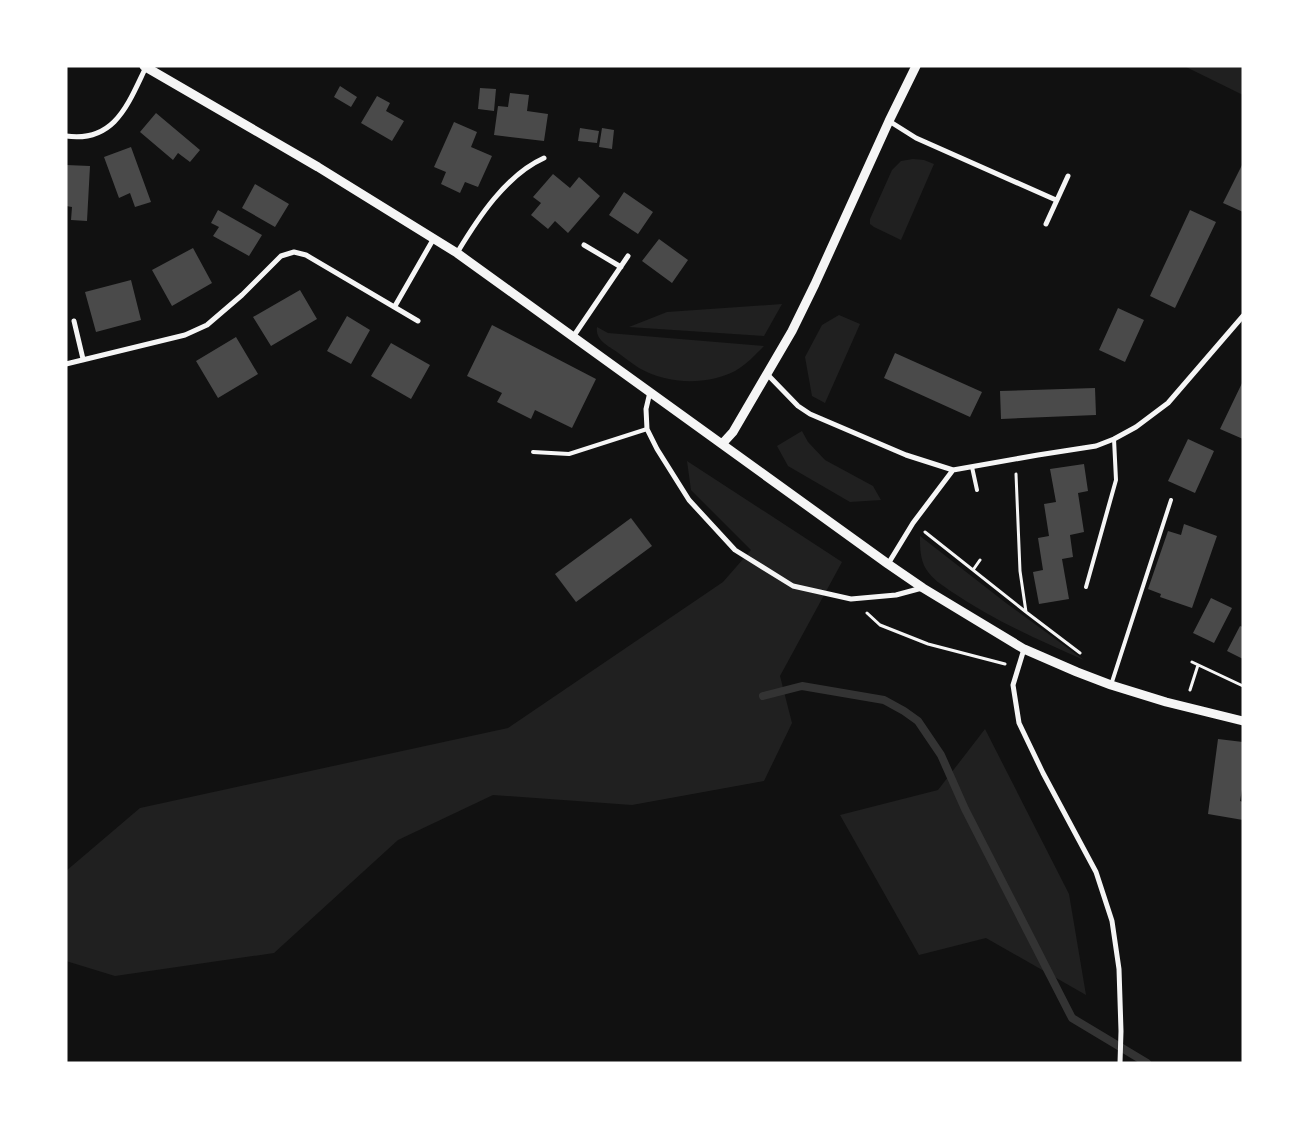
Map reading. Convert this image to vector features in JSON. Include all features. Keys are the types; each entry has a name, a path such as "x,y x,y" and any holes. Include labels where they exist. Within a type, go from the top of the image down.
{"street":[{"path":"722,444 733,432 792,331 916,66"},
{"path":"66,136 80,138 97,134 111,126 131,98 145,67 318,167 457,253 888,564 923,588 1024,649 1111,685 1185,707 1243,721"},
{"path":"889,121 916,138 1056,200"},
{"path":"457,253 477,221 503,189 534,163 544,158"},
{"path":"1046,224 1068,176"},
{"path":"395,306 434,238"},
{"path":"584,245 621,267"},
{"path":"66,364 185,334 207,325 242,295 281,256 294,252 306,255 418,320"},
{"path":"573,337 628,256"},
{"path":"766,374 798,406 810,414 906,455 953,470 1096,446 1114,440 1136,427 1168,403 1243,316"},
{"path":"74,321 83,359"},
{"path":"650,392 646,409 647,429 657,449 689,500 735,550 793,586 851,599 896,595 923,588"},
{"path":"888,564 913,523 953,470"},
{"path":"1024,649 1013,685 1019,723 1096,872 1112,921 1119,969 1120,1063"}],"lane":[{"path":"532,452 569,454 647,429"},
{"path":"1086,586 1116,480 1114,440"},
{"path":"972,467 978,490"},
{"path":"1111,685 1171,500"}],"path":[{"path":"1016,459 1020,570 1026,612"},
{"path":"913,523 1082,654"},
{"path":"973,570 980,560"},
{"path":"851,599 880,625 928,644 1017,668"},
{"path":"1192,662 1243,686"},
{"path":"1185,707 1198,665"}],"shaded area":[{"path":"1184,66 1243,66 1243,95"},
{"path":"924,160 934,164 901,240 874,227 870,224 870,219 892,170 901,161"},
{"path":"782,304 764,336 629,327 667,312"},
{"path":"839,315 860,324 825,403 812,396 805,357 822,325"},
{"path":"597,327 608,333 764,346 743,366 723,376 699,381 674,380 650,373 636,366 600,339"},
{"path":"802,431 808,442 825,460 873,486 881,500 850,502 788,466 777,446"},
{"path":"687,461 842,562 780,676 792,723 764,781 632,805 493,795 398,840 274,953 115,976 66,961 66,871 140,808 508,728 723,582 751,550 691,490"},
{"path":"920,536 1006,603 1084,660 1000,621 941,584 931,576 924,565"},
{"path":"985,729 1069,894 1086,995 986,938 919,955 840,815 938,790"}],"building":[{"path":"340,86 357,97 351,107 334,97"},
{"path":"480,88 496,89 494,111 478,109"},
{"path":"510,93 529,95 527,111 548,114 544,141 494,135 498,106 508,107"},
{"path":"377,96 390,103 386,111 404,121 392,141 361,123"},
{"path":"156,113 200,150 190,162 178,153 173,160 140,132"},
{"path":"454,122 477,132 471,147 492,156 478,187 465,182 460,193 441,184 446,172 434,167"},
{"path":"580,128 599,131 597,143 578,141"},
{"path":"602,128 614,130 612,149 599,147"},
{"path":"131,147 151,202 135,207 130,193 119,198 104,157"},
{"path":"1243,163 1243,212 1223,203"},
{"path":"66,165 90,166 87,221 71,220 72,207 66,206"},
{"path":"553,174 570,188 579,177 600,196 568,233 555,221 548,229 531,215 541,203 533,197"},
{"path":"255,184 289,204 275,227 242,208"},
{"path":"624,192 653,212 638,234 609,215"},
{"path":"218,210 262,235 249,256 213,236 219,227 211,223"},
{"path":"1190,210 1216,222 1175,308 1150,296"},
{"path":"659,239 688,260 672,283 642,261"},
{"path":"193,248 212,283 172,306 152,270"},
{"path":"131,280 141,320 96,332 85,292"},
{"path":"300,290 317,319 271,346 253,317"},
{"path":"1118,308 1144,320 1125,362 1099,350"},
{"path":"347,316 370,330 351,364 327,351"},
{"path":"492,325 596,379 572,428 535,410 531,419 497,402 502,393 467,376"},
{"path":"236,337 258,374 218,398 196,361"},
{"path":"391,343 430,365 411,399 371,376"},
{"path":"895,353 982,392 970,417 884,378"},
{"path":"1243,381 1243,439 1220,429"},
{"path":"1095,388 1096,415 1001,419 1000,391"},
{"path":"1188,439 1214,451 1195,493 1168,481"},
{"path":"1084,464 1088,491 1078,493 1084,532 1070,535 1073,557 1062,559 1069,599 1039,604 1033,572 1043,570 1038,538 1049,536 1044,504 1056,502 1050,469"},
{"path":"631,518 652,546 576,602 555,574"},
{"path":"1184,524 1217,536 1192,608 1160,597 1161,594 1148,589 1168,531 1181,535"},
{"path":"1211,598 1232,608 1214,643 1193,633"},
{"path":"1240,626 1243,627 1243,659 1227,651"},
{"path":"1218,739 1243,742 1243,784 1240,801 1243,802 1243,820 1208,814"}],"waterway":[{"path":"763,696 802,686 884,700 918,721 941,755 965,809 1072,1018 1147,1063"}]}
